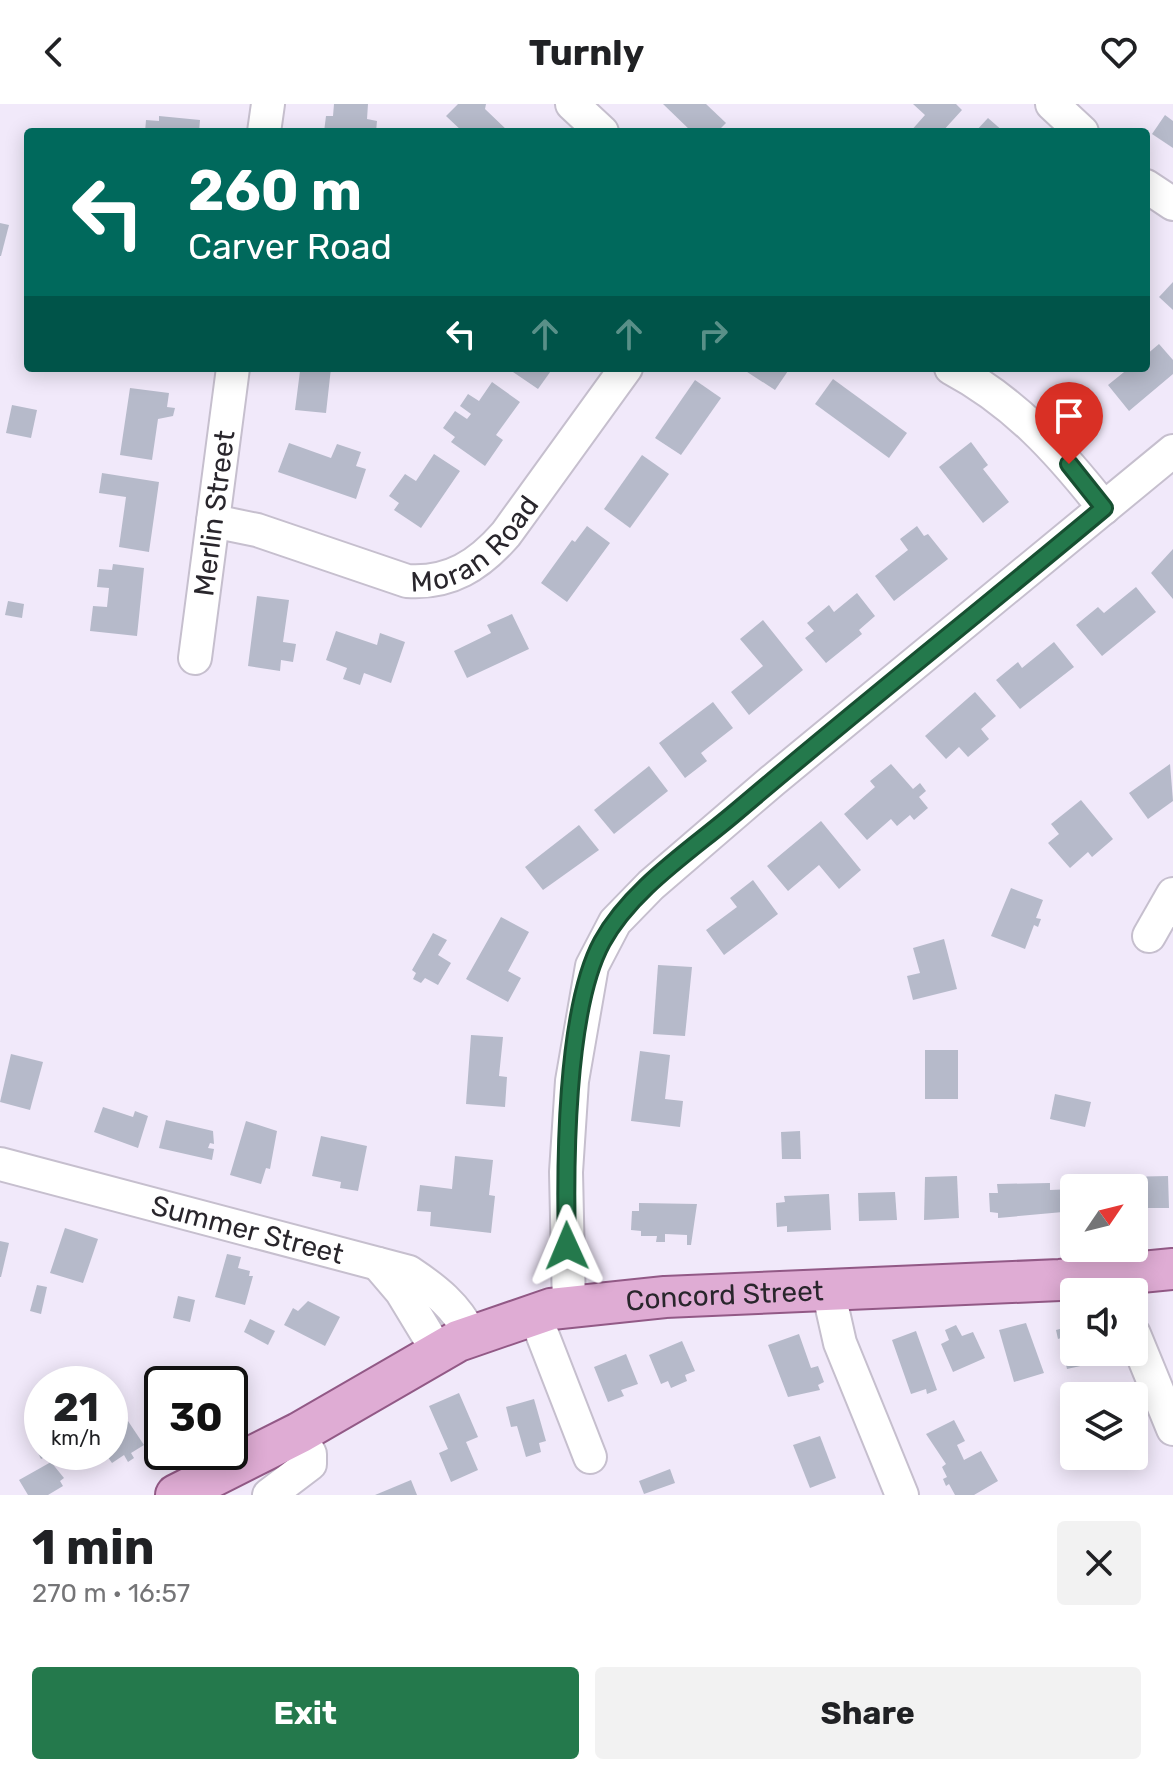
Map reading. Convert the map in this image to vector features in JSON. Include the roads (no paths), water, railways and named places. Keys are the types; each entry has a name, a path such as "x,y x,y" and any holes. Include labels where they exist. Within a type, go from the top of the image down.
{"main road":[{"name":"Concord Street","path":"1138,1278 1173,1269"},
{"name":"Concord Street","path":"180,1494 299,1433 455,1343 552,1310 643,1299 828,1290 1060,1285"}],"street":[{"path":"265,128 268,104"},
{"path":"572,104 598,128"},
{"path":"1052,104 1078,128"},
{"path":"1150,189 1173,204"},
{"name":"Merlin Street","path":"195,658 232,372"},
{"name":"Moran Road","path":"213,521 257,530 407,581 429,583 452,577 490,553 506,534 623,372"},
{"path":"958,372 980,384 1029,421 1104,508"},
{"path":"590,1457 552,1310 572,1081 592,966 615,922 651,885 772,781 1173,451"},
{"path":"1149,936 1173,894"},
{"name":"Summer Street","path":"0,1164 376,1262 455,1343"},
{"path":"828,1290 840,1343 902,1495"},
{"path":"1147,1366 1173,1429"},
{"path":"269,1495 309,1484 311,1458 299,1433"}]}
